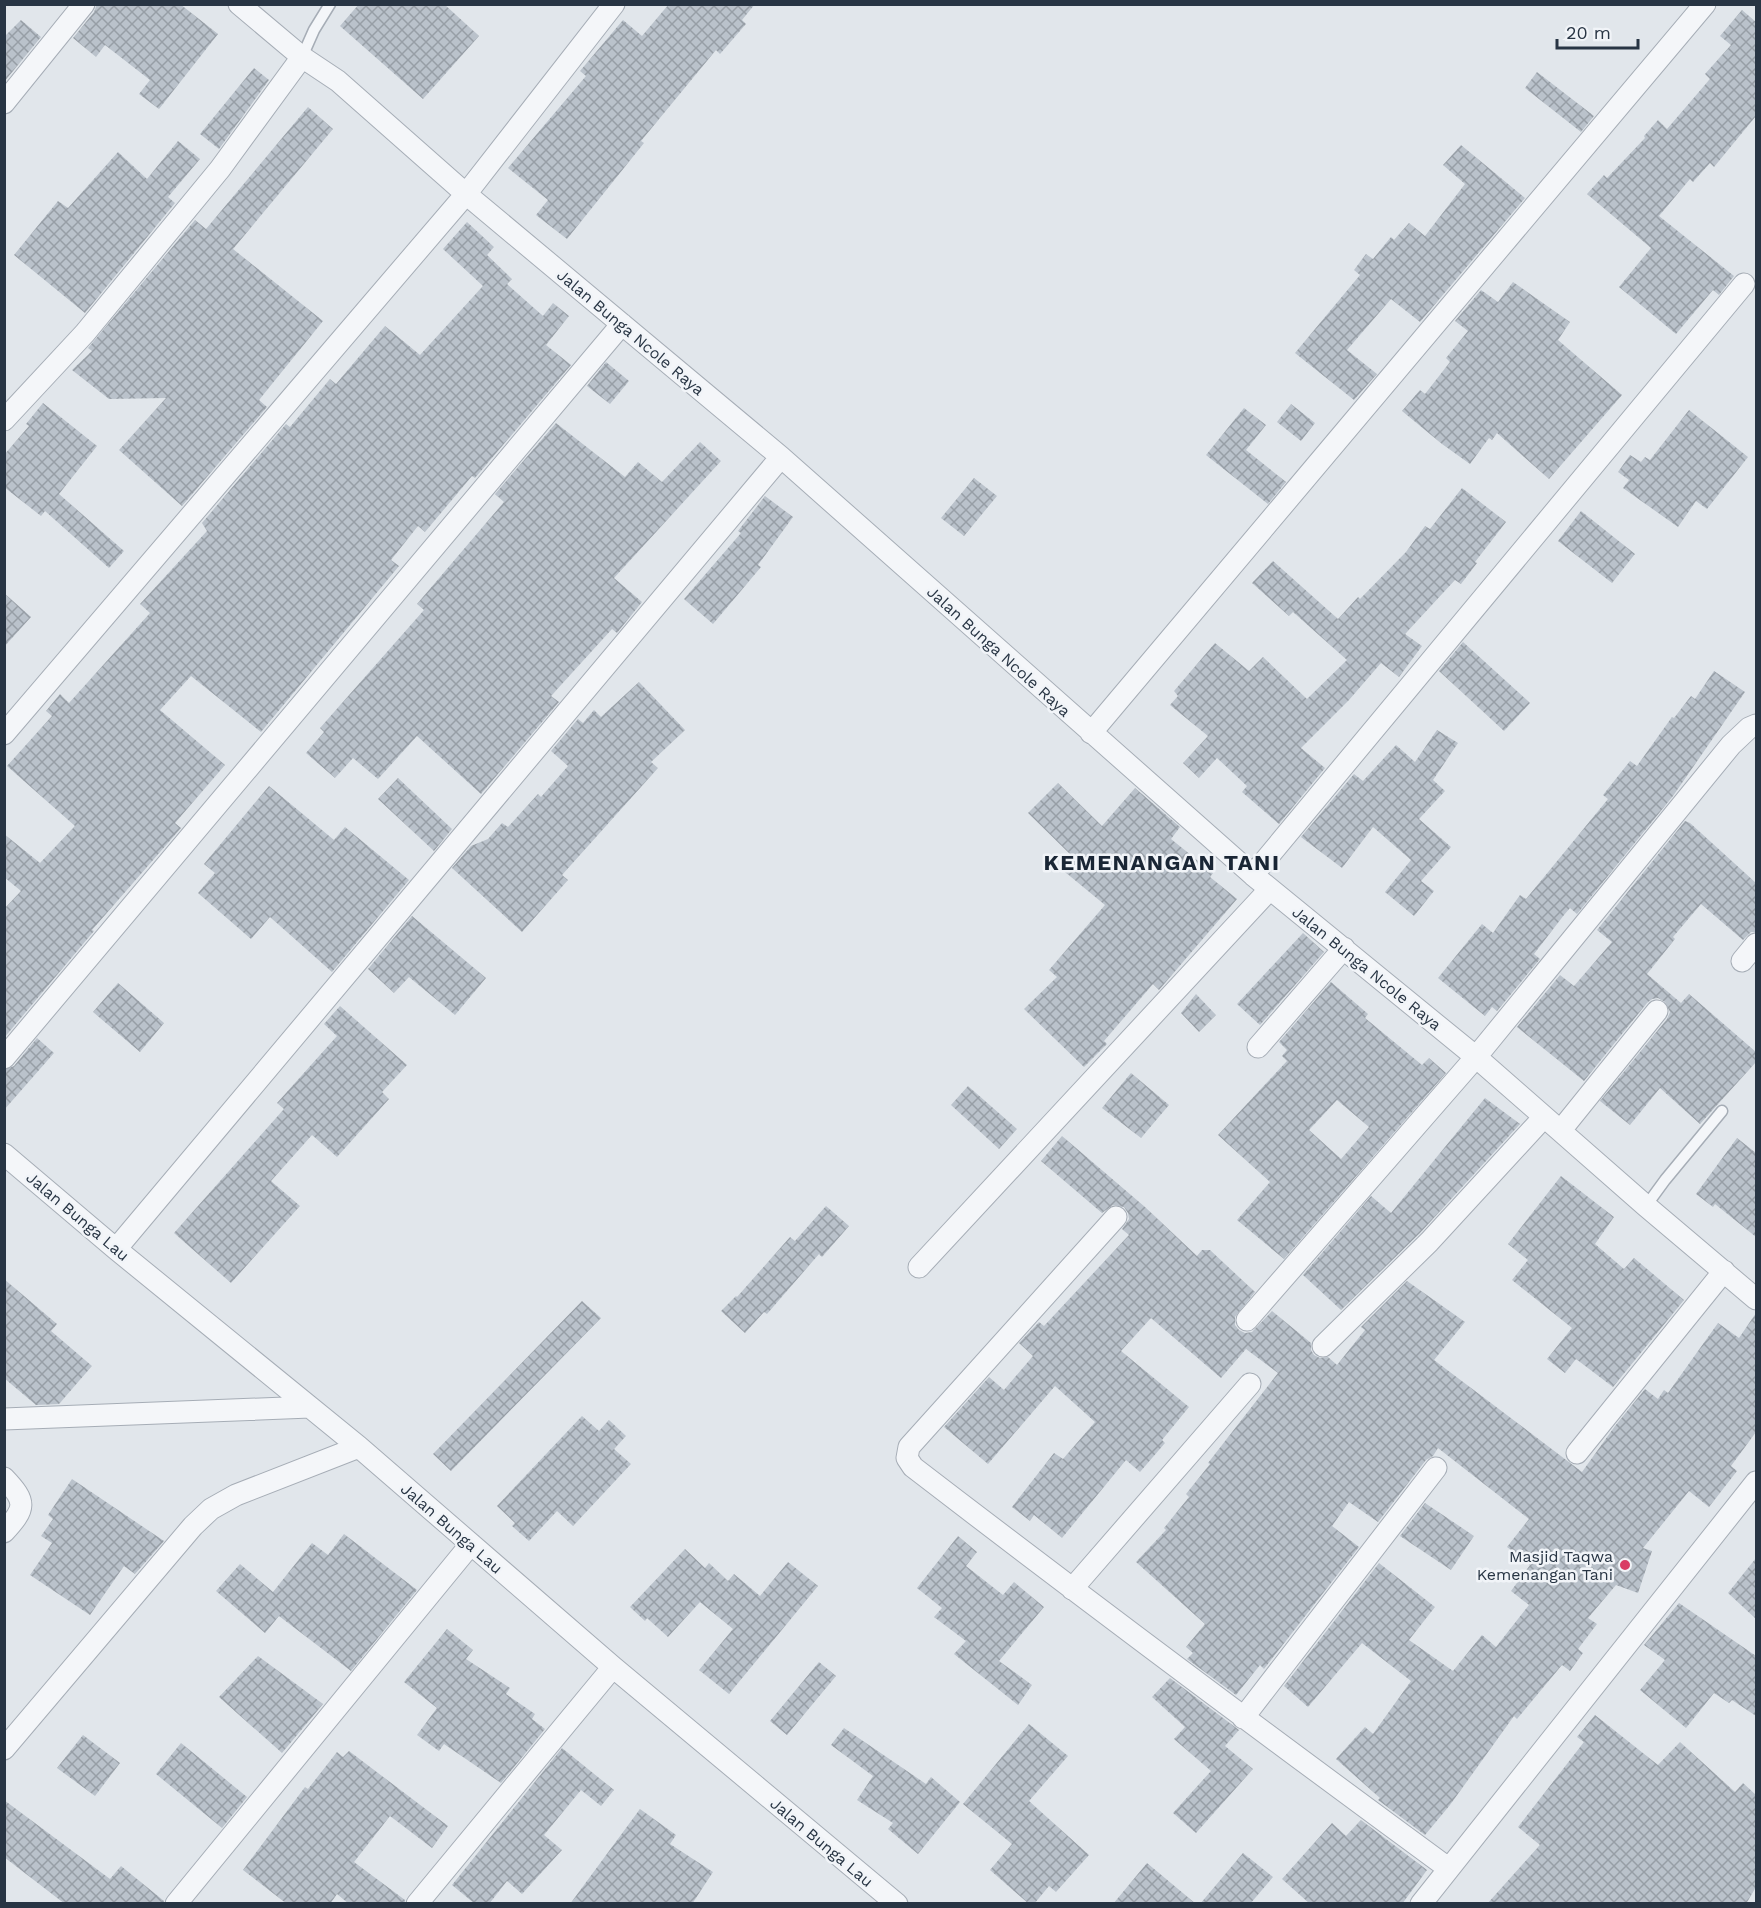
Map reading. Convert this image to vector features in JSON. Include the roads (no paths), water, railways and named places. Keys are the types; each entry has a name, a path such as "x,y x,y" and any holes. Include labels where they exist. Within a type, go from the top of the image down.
{"street":[{"path":"4,103 84,4"},
{"name":"Jalan Bunga Ncole Raya","path":"239,4 302,57 338,81 466,194 781,457 1253,875 1476,1057 1756,1299"},
{"path":"4,734 466,194 614,4"},
{"path":"1091,733 1705,4"},
{"path":"4,420 85,333 220,170 302,57"},
{"path":"1253,875 1744,284"},
{"path":"4,1058 622,324"},
{"path":"116,1248 781,457"},
{"path":"1247,1320 1476,1057 1731,744 1749,728 1756,725"},
{"path":"919,1267 1270,889"},
{"path":"1742,961 1756,944"},
{"path":"1258,1047 1344,948"},
{"path":"1323,1346 1552,1123 1657,1011"},
{"name":"Jalan Bunga Lau","path":"4,1154 359,1447 613,1667 897,1904"},
{"path":"1116,1217 909,1447 907,1458 913,1467 1072,1589 1448,1868"},
{"path":"1577,1453 1724,1271"},
{"path":"1072,1589 1250,1384"},
{"path":"4,1419 310,1407"},
{"path":"4,1749 193,1526 211,1509 236,1495 359,1447"},
{"path":"1243,1718 1436,1468"},
{"path":"4,1478 20,1495 22,1506 20,1515 4,1532"},
{"path":"1421,1904 1756,1482"},
{"path":"176,1904 471,1544"},
{"path":"417,1904 613,1667"}],"lane":[{"path":"302,57 314,30 330,4"},
{"path":"1646,1206 1722,1111"}],"place":[{"name":"Masjid Taqwa Kemenangan Tani","path":"1625,1565"}],"district":[{"name":"KEMENANGAN TANI","path":"1162,862"}]}
